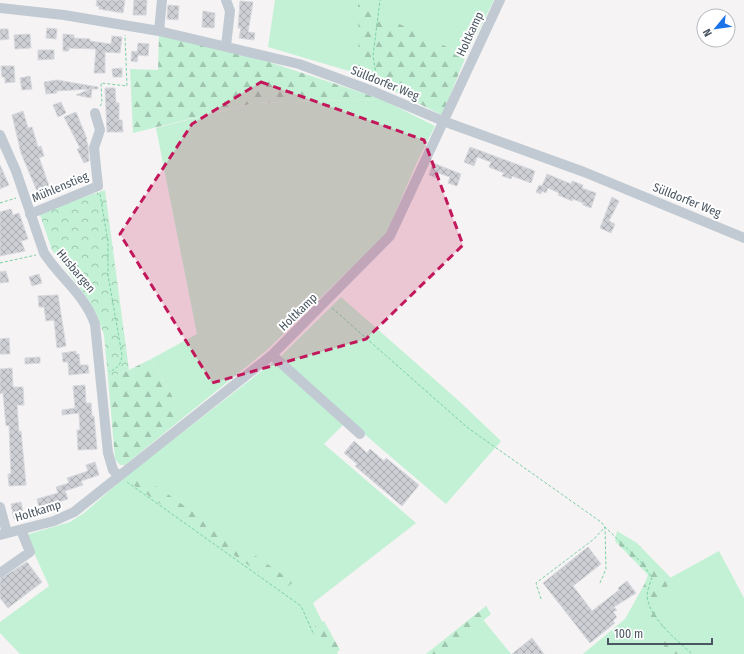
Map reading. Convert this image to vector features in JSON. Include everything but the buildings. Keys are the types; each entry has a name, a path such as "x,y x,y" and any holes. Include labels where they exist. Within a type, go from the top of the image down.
{"street":[{"path":"159,31 162,0"},
{"path":"226,0 230,11 226,46"},
{"name":"Holtkamp","path":"4,534 54,521 74,512 118,475 272,355 390,236 500,0"},
{"name":"Sülldorfer Weg","path":"0,8 64,15 159,31 299,64 335,76 443,121 584,172 744,238"},
{"name":"Mühlenstieg","path":"30,214 98,186 94,148 100,130 95,113"},
{"name":"Husbargen","path":"0,135 16,171 44,254 52,265 76,290 91,312 95,324 108,453 112,466 118,475"},
{"path":"272,355 360,434"},
{"path":"0,507 4,534"},
{"path":"0,573 30,552 21,530"}],"path":[{"path":"379,87 373,56 380,0"},
{"path":"95,113 102,103 101,83 127,86 125,26"},
{"path":"98,186 108,242 108,275 122,355 121,363 116,369 101,375"},
{"path":"0,203 24,195"},
{"path":"0,263 44,254"},
{"path":"326,302 468,428 601,522 643,564 652,578 647,595 651,611 671,636 692,654"},
{"path":"118,475 301,606 314,635"},
{"path":"599,585 606,569 605,527"},
{"path":"541,599 536,583 594,539 605,527"}],"highlighted area":[{"path":"261,82 424,140 463,245 366,339 212,383 120,234 192,124"}],"green space":[{"path":"275,0 494,0 466,56 359,5 359,74 268,47"},
{"path":"358,4 466,56 442,115 359,74"},
{"path":"159,34 263,60 381,99 254,103 133,133 130,69 158,70"},
{"path":"381,99 435,126 418,160 386,234 267,350 184,417 151,359 197,334 156,128 254,103"},
{"path":"105,190 129,370 108,378 104,335 97,315 88,299 52,250 39,212"},
{"path":"341,297 459,401 501,441 446,504 348,420 324,444 416,523 313,603 338,654 20,654 0,633 0,622 49,586 26,535 70,522 84,513 130,473 280,357"},
{"path":"151,359 184,417 125,465 120,465 115,459 108,378"},
{"path":"139,474 293,582 284,590 129,482"},
{"path":"617,531 637,543 671,578 655,614 675,645 685,654 672,654 666,649 650,622 642,590 648,575 615,541"},
{"path":"719,551 744,598 744,654 583,654 625,619 649,576 670,578"},
{"path":"486,606 491,614 443,654 426,654"},
{"path":"480,616 511,654 433,654"},
{"path":"324,621 340,650 334,654 327,654 315,626"}]}
